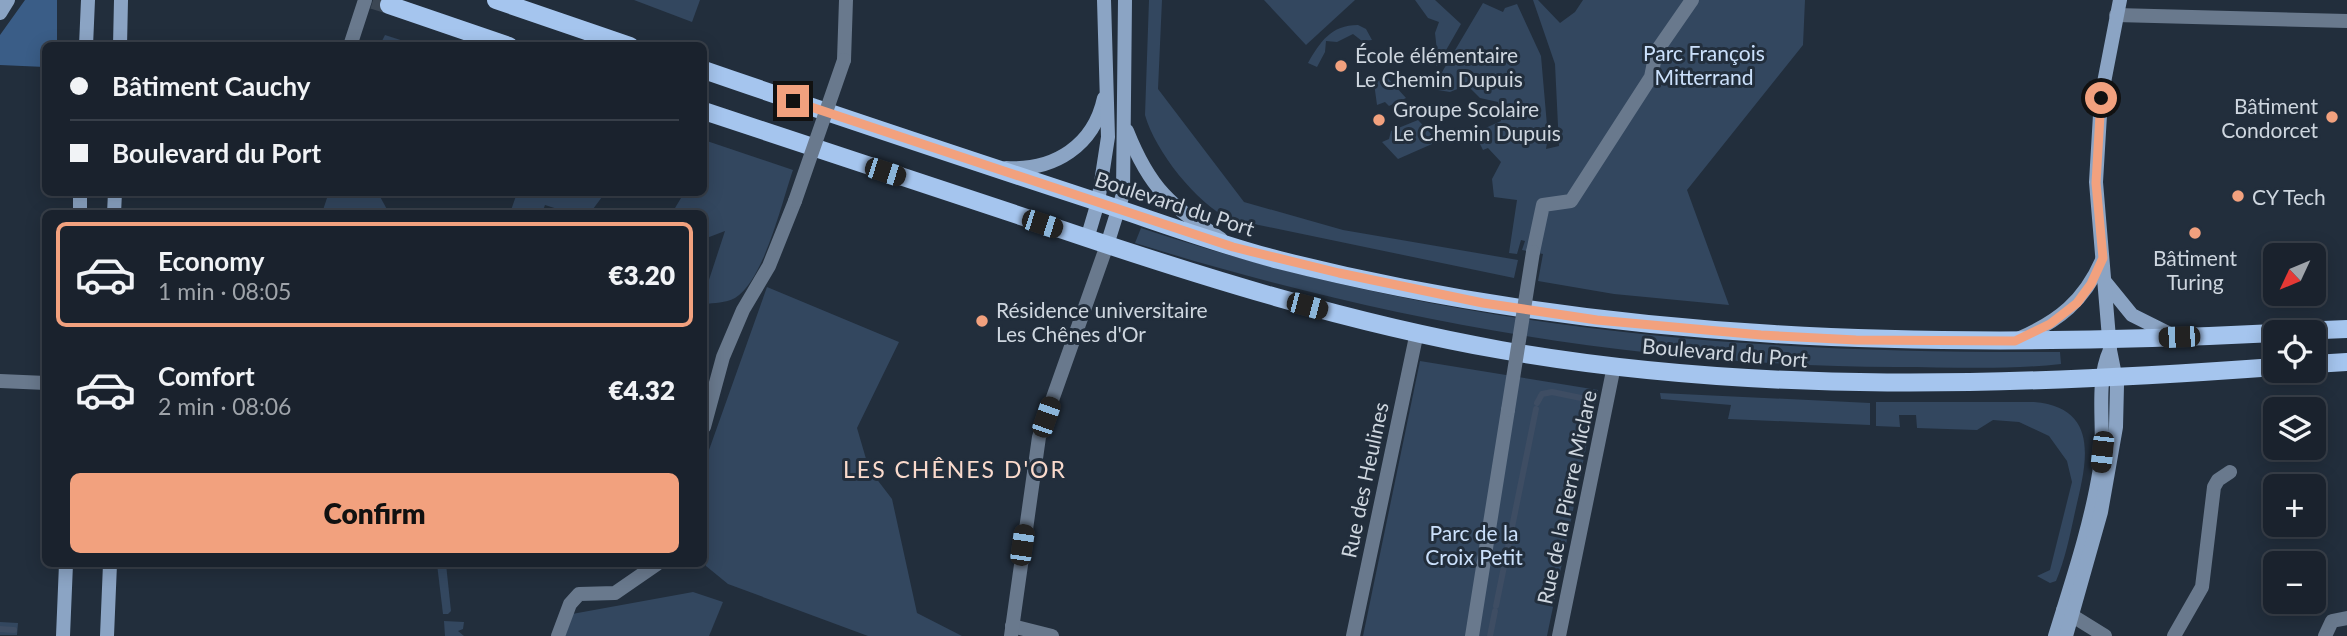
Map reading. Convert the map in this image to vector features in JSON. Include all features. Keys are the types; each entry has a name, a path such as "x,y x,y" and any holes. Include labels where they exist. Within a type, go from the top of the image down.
{"main road":[{"path":"496,0 618,42"},
{"path":"389,5 497,42"},
{"name":"Boulevard du Port","path":"707,71 1233,247 1339,273 1483,303 1585,318 1761,335 1856,340 2015,341 2109,345 2179,337 2263,333"},
{"name":"Boulevard du Port","path":"707,112 1226,284 1499,350 1614,366 1828,383 2109,378 2263,368"},
{"name":"Boulevard du Port","path":"2326,330 2347,329"},
{"path":"2326,363 2347,362"}],"street":[{"path":"0,13 8,0"},
{"path":"86,42 88,0"},
{"path":"120,42 121,0"},
{"path":"351,42 365,0"},
{"path":"707,417 733,333 769,266 795,201 844,60 846,0"},
{"path":"1087,239 1098,202 1109,129 1104,0"},
{"path":"1052,636 1012,631 1039,438 1119,209 1125,127 1125,0"},
{"path":"1472,636 1533,252 1543,205 1571,201 1651,77 1656,52 1692,0"},
{"path":"2066,636 2067,613 2100,467 2109,378 2105,281 2096,183 2098,136 2108,52 2120,0"},
{"path":"2116,15 2347,21"},
{"path":"992,167 1018,169 1045,164 1079,146 1097,124 1106,86"},
{"path":"1125,127 1140,162 1157,190 1181,212 1233,247"},
{"path":"2015,341 2050,324 2077,303 2091,284 2103,258"},
{"path":"2105,281 2132,314 2179,337"},
{"name":"Rue des Heulines","path":"1353,636 1417,332"},
{"name":"Rue de la Pierre Miclare","path":"1559,636 1614,366"},
{"path":"0,381 42,383"},
{"path":"2174,636 2202,587 2214,487 2218,480 2230,472"},
{"path":"63,636 66,567"},
{"path":"107,636 110,567"},
{"path":"558,636 570,604 579,594 615,593 653,567"},
{"path":"2055,636 2067,613"},
{"path":"2067,613 2105,636"},
{"path":"2325,636 2332,621 2347,618"}],"green space":[{"path":"634,0 700,0 692,22"},
{"path":"1149,0 1162,0 1158,89 1244,202 1343,230 1518,260 1514,278 1230,219 1217,212 1179,175 1158,144 1145,115"},
{"path":"1264,0 1355,0 1306,45"},
{"path":"1415,0 1435,0 1461,24 1437,66 1428,57 1437,51 1435,33 1439,22 1428,18"},
{"name":"Parc François Mitterrand","path":"1533,0 1538,0 1560,23 1575,12 1583,0 1805,0 1803,45 1687,190 1729,305 1614,294 1538,281 1543,254 1522,250 1525,241 1521,240 1517,254 1509,253 1517,200 1494,197 1492,179 1501,162 1488,148 1483,150 1479,142 1474,144 1470,135 1501,121 1498,102 1480,98 1467,85 1450,92 1432,89 1483,3 1503,12 1505,8 1517,4 1541,56 1548,137 1546,149 1559,146 1555,64"},
{"path":"1358,25 1366,29 1372,40 1362,41 1353,34 1337,42 1326,41 1325,52 1317,67 1308,63 1317,48 1333,31"},
{"path":"385,35 407,42 382,42"},
{"path":"1387,77 1406,98 1389,106 1385,102 1377,105 1374,83"},
{"path":"1418,120 1431,134 1432,144 1398,159 1382,142 1389,139 1391,131"},
{"path":"707,141 793,170 771,239 755,275 735,298 724,302 707,304 707,286 725,231 707,238 707,210 674,210 682,196 707,196"},
{"path":"328,196 380,196 387,210 323,210"},
{"path":"516,196 603,196 592,210 561,210 545,205 543,210 511,210"},
{"path":"1141,228 1255,262 1369,290 1482,312 1595,329 1824,348 2060,352 2061,364 1978,368 1799,365 1607,348 1511,334 1321,295 1228,270 1135,243"},
{"path":"767,287 899,342 857,428 869,469 892,499 917,613 962,636 868,636 728,584 707,567 707,456"},
{"name":"Parc de la Croix Petit","path":"1420,361 1598,390 1547,636 1363,636"},
{"path":"1660,393 1870,403 1870,425 1728,419 1731,405 1661,399"},
{"path":"1876,402 2034,402 2056,407 2071,415 2080,427 2085,458 2069,538 2056,581 2050,583 2037,576 2050,570 2072,482 2067,461 2049,436 2019,422 1993,420 1977,430 1917,428 1916,415 1899,415 1900,427 1876,426"},
{"path":"437,567 446,567 451,611 443,614"},
{"path":"693,592 723,602 709,636 564,636 572,614"},
{"path":"444,621 464,622 463,629 458,631 464,636 445,636"},
{"path":"0,622 18,623 17,635 0,635"}],"shaded area":[{"path":"25,0 57,0 57,42 42,42 42,67 0,65 0,35"}],"waterway":[{"path":"1537,403 1542,394 1552,392 1586,399"},
{"path":"1496,606 1536,409"},
{"path":"1490,636 1495,611"},
{"path":"0,629 14,630"}],"tunnel":[{"path":"373,0 389,5"}],"place":[{"name":"École élémentaire Le Chemin Dupuis","path":"1341,66"},
{"name":"Bâtiment Condorcet","path":"2332,117"},
{"name":"Groupe Scolaire Le Chemin Dupuis","path":"1379,120"},
{"name":"CY Tech","path":"2238,196"},
{"name":"Bâtiment Turing","path":"2195,233"},
{"name":"Résidence universitaire Les Chênes d'Or","path":"982,321"}],"district":[{"name":"LES CHÊNES D'OR","path":"955,469"}],"route":[{"path":"793,101 1233,247 1280,260 1483,303 1597,320 1761,335 1856,340 2015,341 2050,324 2077,303 2091,284 2103,258 2096,183 2101,98"}]}
